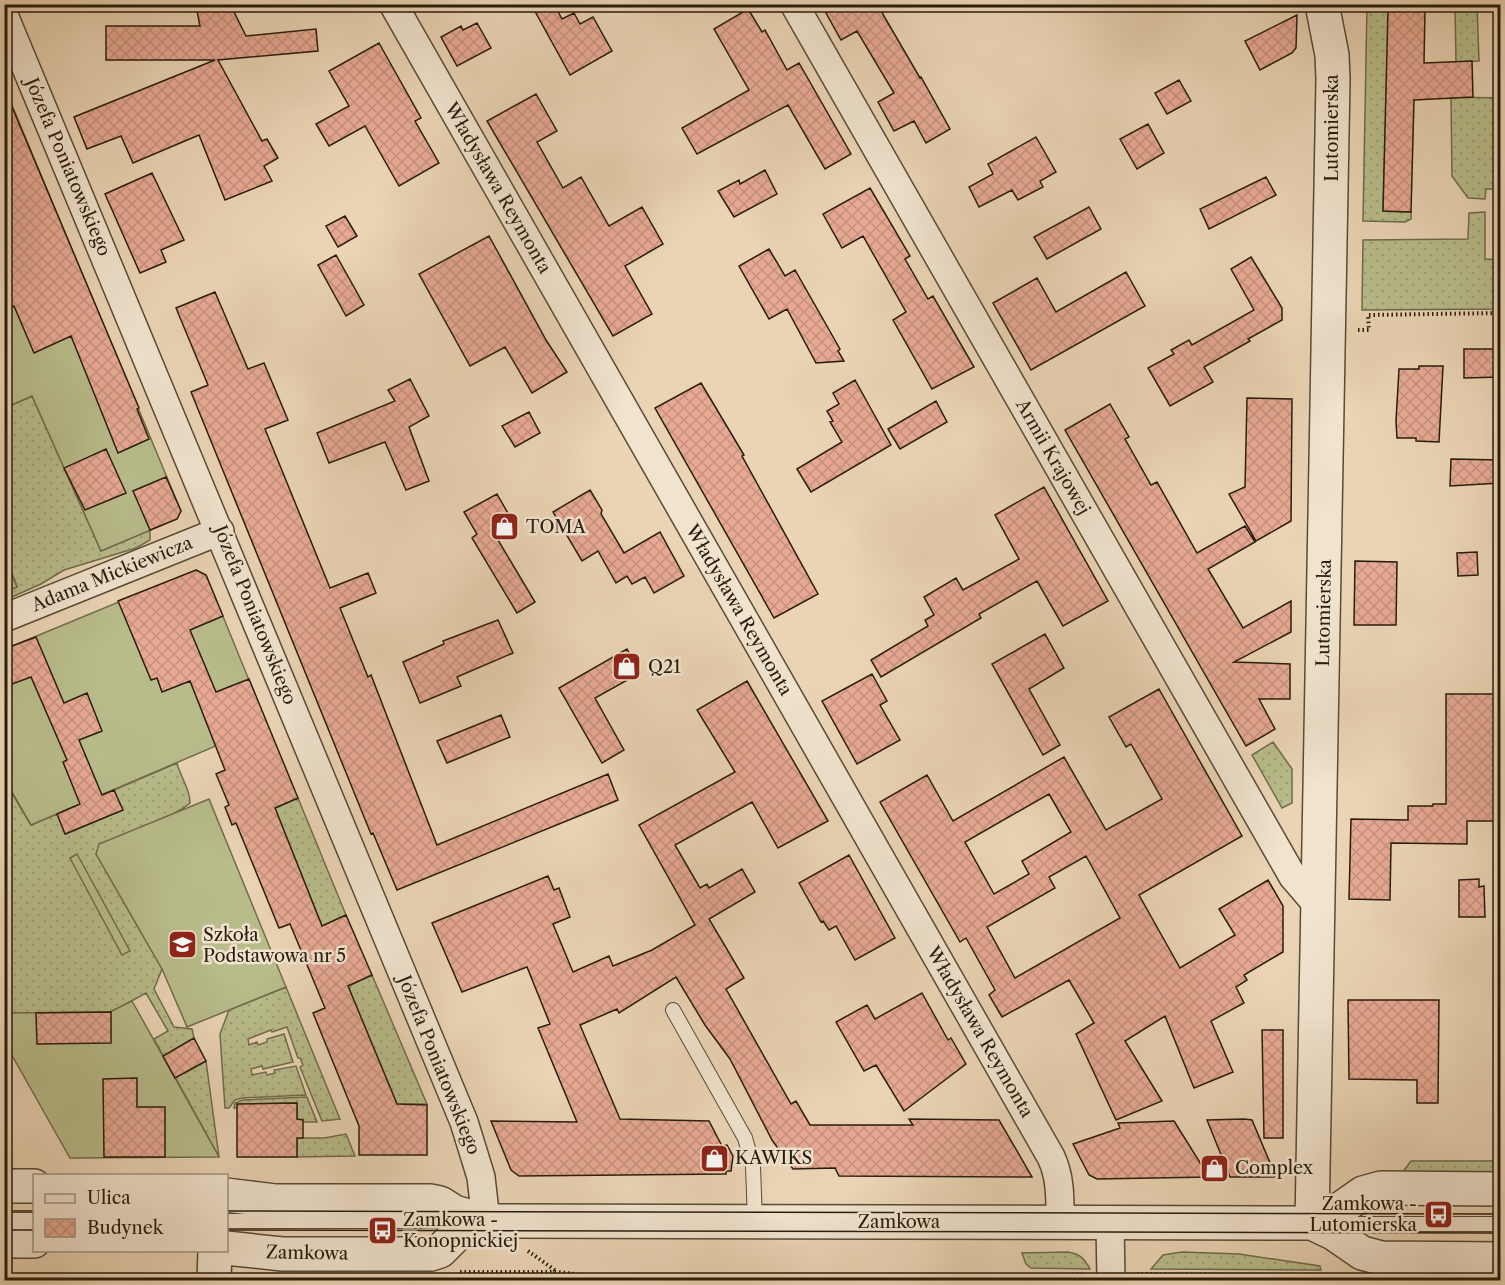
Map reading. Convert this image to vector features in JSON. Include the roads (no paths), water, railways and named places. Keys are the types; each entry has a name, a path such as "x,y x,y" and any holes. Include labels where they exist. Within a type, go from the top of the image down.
{"street":[{"name":"Władysława Reymonta","path":"393,4 1052,1157 1058,1173 1060,1223"},
{"name":"Armii Krajowej","path":"794,4 1293,877 1318,906"},
{"name":"Lutomierska","path":"1312,1224 1333,79 1332,56 1322,4"},
{"name":"Józefa Poniatowskiego","path":"4,15 464,1122 481,1177 486,1221"},
{"name":"Adama Mickiewicza","path":"4,618 220,531"},
{"path":"4,1186 33,1186"},
{"name":"Zamkowa","path":"1312,1224 1334,1214 1363,1193 1381,1188 1500,1189"},
{"name":"Zamkowa","path":"228,1194 275,1201 431,1201 440,1203 454,1212 486,1221 1312,1224 1333,1233 1362,1253 1381,1258 1500,1259"},
{"name":"Zamkowa","path":"228,1248 282,1254 431,1254 440,1251 460,1230 486,1221"},
{"path":"1110,1223 1111,1277"},
{"path":"4,1241 33,1241"},
{"path":"201,1279 214,1252"}],"lane":[{"path":"673,1010 745,1138 753,1166 754,1222"},
{"path":"4,1220 33,1220"},
{"path":"228,1221 486,1221"},
{"path":"1312,1224 1500,1224"}],"tram line":[{"path":"4,1211 33,1211"},
{"path":"228,1211 1500,1214"},
{"path":"4,1230 33,1230"},
{"path":"228,1230 1500,1233"}],"place":[{"name":"TOMA","path":"505,527"},
{"name":"Q21","path":"627,667"},
{"name":"Szkoła Podstawowa nr 5","path":"182,945"},
{"name":"KAWIKS","path":"714,1158"},
{"name":"Complex","path":"1214,1168"},
{"name":"Zamkowa - Lutomierska","path":"1438,1214"},
{"name":"Zamkowa - Konopnickiej","path":"382,1230"}]}
